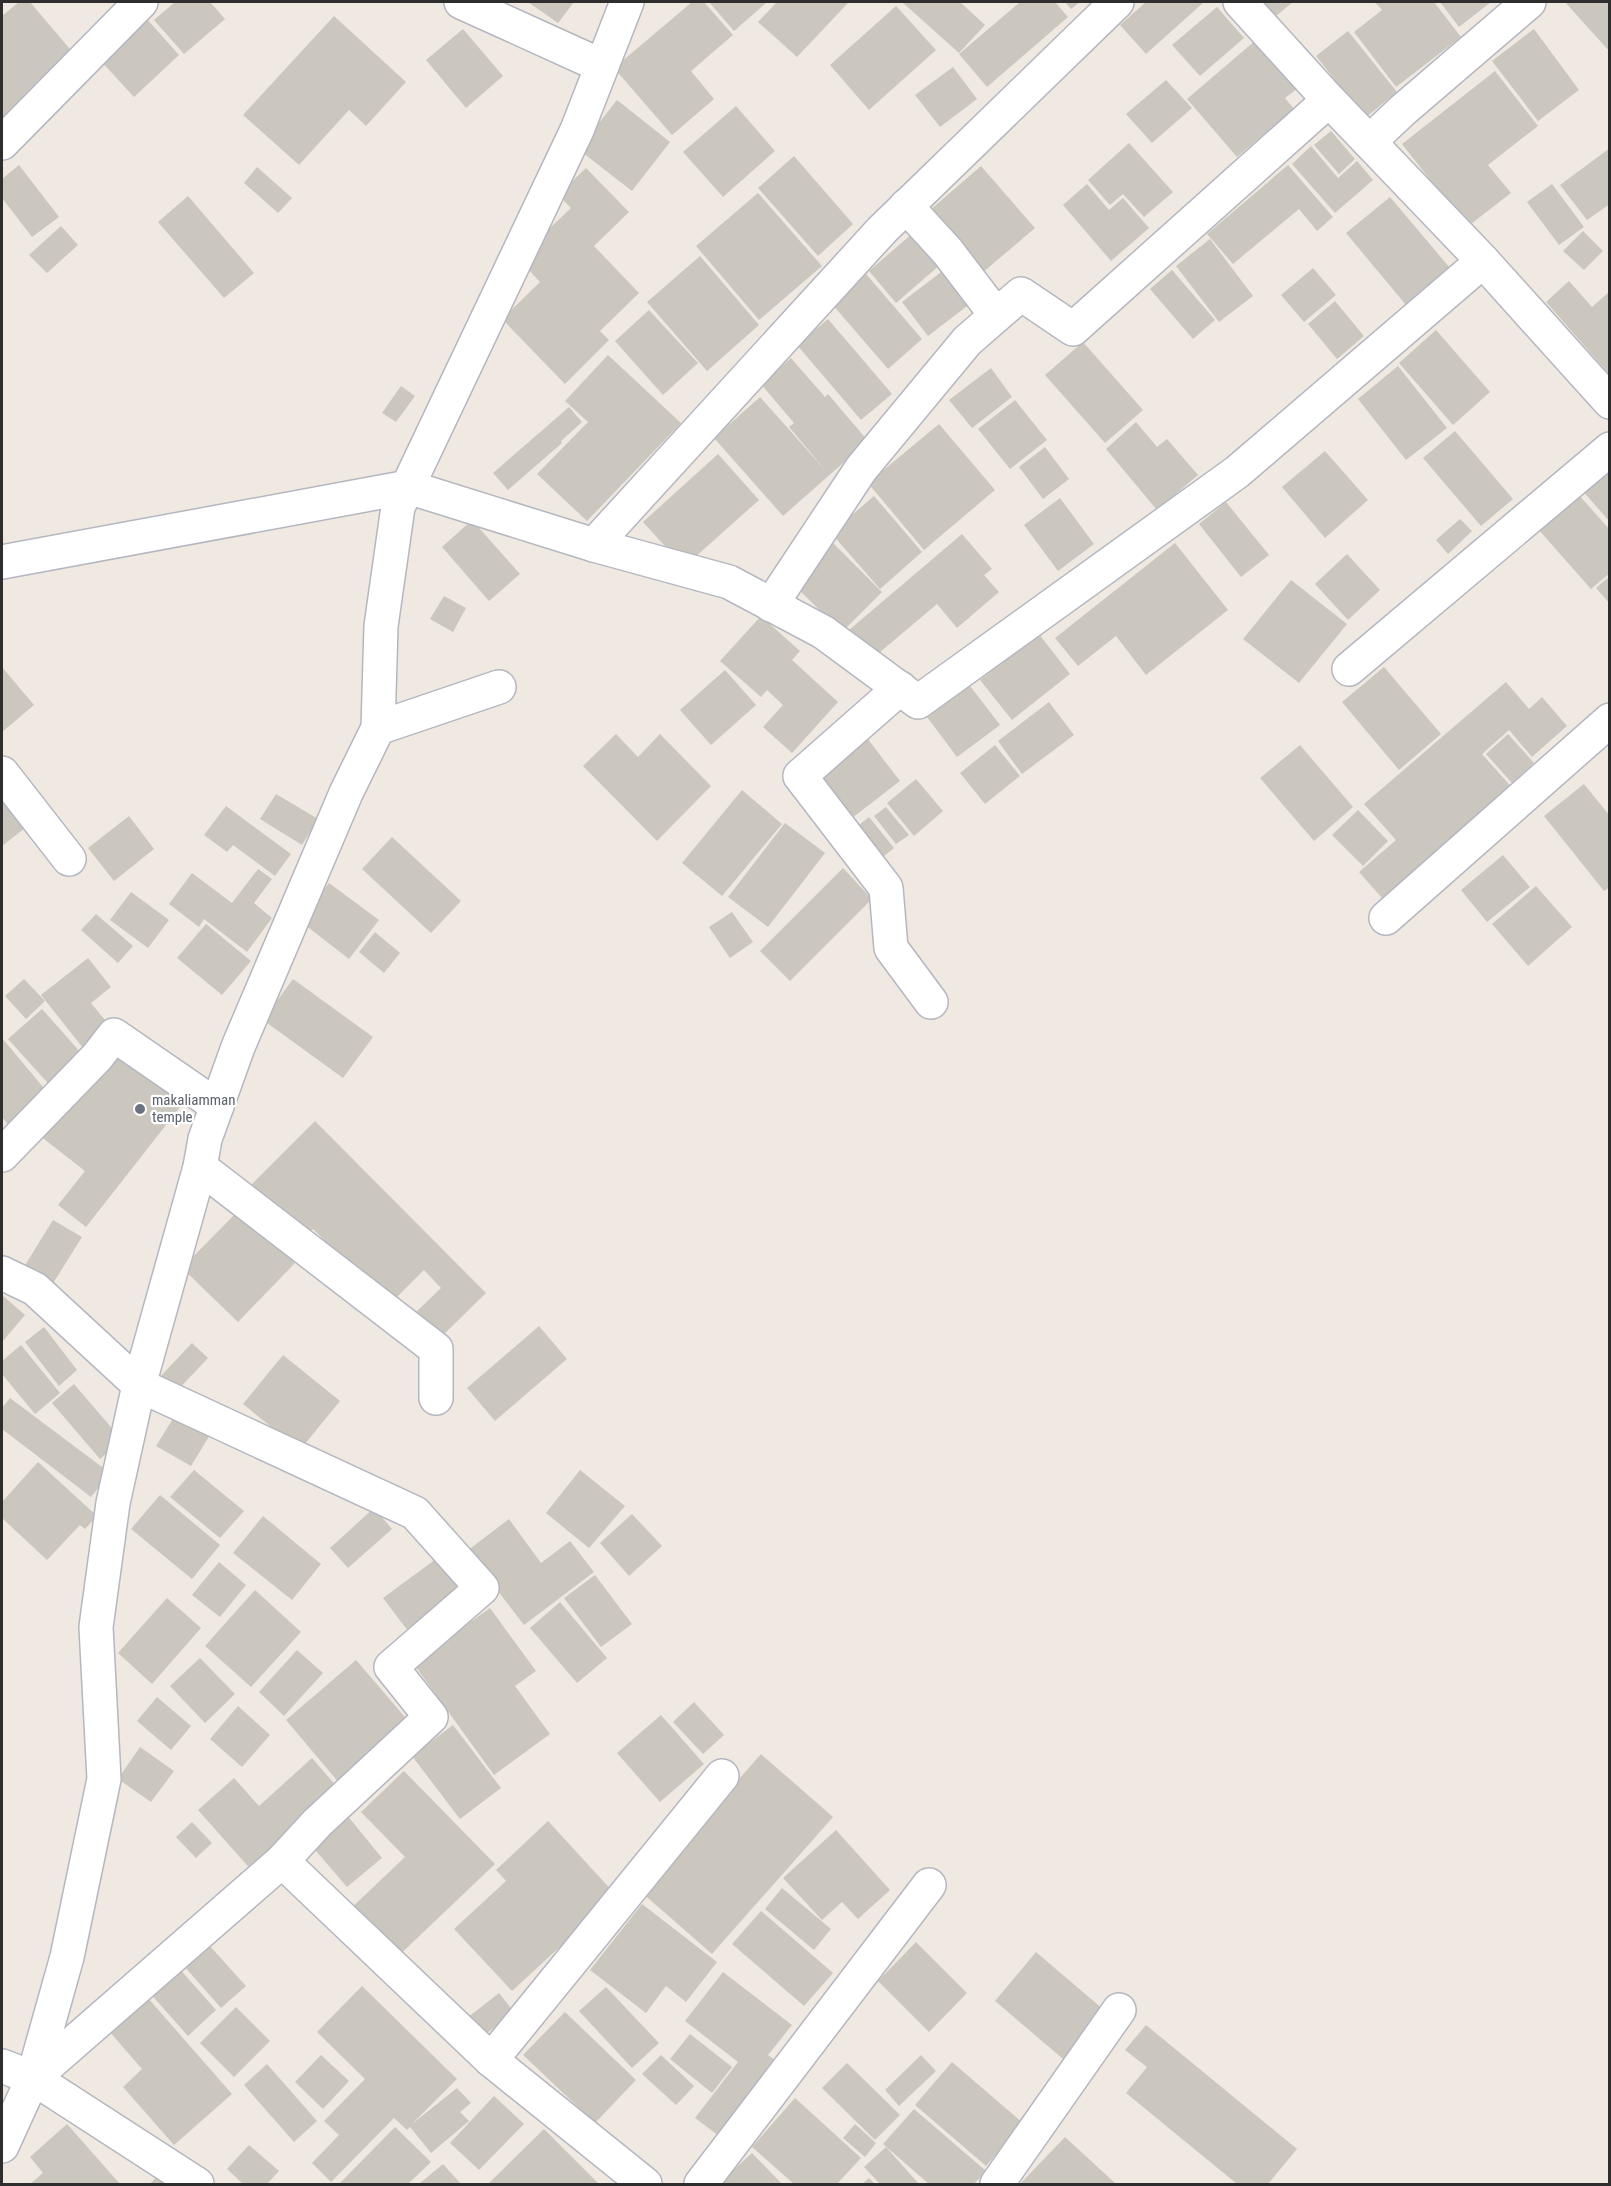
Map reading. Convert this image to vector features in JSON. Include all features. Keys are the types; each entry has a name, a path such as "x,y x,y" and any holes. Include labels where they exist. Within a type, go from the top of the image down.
{"street":[{"path":"2,143 141,2"},
{"path":"461,2 602,66"},
{"path":"2,2146 33,2078 68,1957 104,1779 96,1626 113,1503 139,1385 200,1167 205,1139 238,1047 346,794 378,728 381,626 398,507 578,130 627,2"},
{"path":"594,545 874,239 1117,2"},
{"path":"1240,2 1329,100 1483,261 1610,402"},
{"path":"1369,142 1529,2"},
{"path":"771,605 861,470 967,341 1021,294 1073,329 1329,100"},
{"path":"906,206 948,252 996,315"},
{"path":"2,562 408,487 594,545 729,582 823,632 918,702 1237,472 1483,261"},
{"path":"1349,669 1610,449"},
{"path":"378,728 499,687"},
{"path":"900,688 800,776 886,888 891,948 931,1002"},
{"path":"1386,918 1610,720"},
{"path":"2,773 69,859"},
{"path":"2,1155 97,1057 114,1035 217,1106"},
{"path":"200,1167 436,1349 436,1398"},
{"path":"2,1273 35,1289 139,1385 415,1513 482,1588 390,1667 431,1717 317,1823 282,1861 33,2078"},
{"path":"491,2060 723,1776"},
{"path":"282,1861 491,2060 645,2184"},
{"path":"701,2184 929,1885"},
{"path":"997,2184 1119,2010"},
{"path":"2,2066 33,2078 197,2184"}],"building":[{"path":"19,2 30,2 75,55 2,118 2,16"},
{"path":"175,2 210,2 225,19 184,54 154,20"},
{"path":"528,2 574,2 558,23"},
{"path":"692,2 704,2 733,35 691,71 714,99 672,135 614,68"},
{"path":"709,2 767,2 734,31"},
{"path":"777,2 849,2 797,57 758,22"},
{"path":"902,2 960,2 985,25 959,53"},
{"path":"1020,2 1055,2 1068,17 987,87 959,54"},
{"path":"1065,2 1080,2 1071,9"},
{"path":"1146,2 1204,2 1146,54 1120,25"},
{"path":"1263,2 1293,2 1276,16"},
{"path":"1375,2 1434,2 1461,37 1396,87 1354,32 1382,10"},
{"path":"1440,2 1491,2 1459,27"},
{"path":"1565,2 1610,2 1610,52"},
{"path":"896,6 936,50 869,110 830,65"},
{"path":"1217,7 1244,38 1200,76 1172,45"},
{"path":"334,16 406,82 366,126 349,110 299,165 243,115"},
{"path":"145,17 179,55 134,97 99,59"},
{"path":"463,29 503,76 466,108 426,60"},
{"path":"1534,29 1579,90 1538,121 1492,61"},
{"path":"1348,31 1397,92 1365,118 1316,56"},
{"path":"1256,40 1298,88 1285,98 1294,109 1237,157 1187,99"},
{"path":"953,67 977,99 940,127 915,95"},
{"path":"1495,71 1538,126 1488,165 1511,193 1467,227 1402,144"},
{"path":"1166,80 1192,108 1152,143 1126,114"},
{"path":"617,100 670,142 632,191 578,149"},
{"path":"736,106 775,151 723,197 683,152"},
{"path":"1331,131 1355,159 1339,174 1314,145"},
{"path":"1129,143 1173,192 1144,217 1123,194 1110,205 1088,180"},
{"path":"1311,146 1338,178 1357,161 1373,180 1335,213 1292,164"},
{"path":"1610,148 1610,204 1587,220 1560,185"},
{"path":"794,156 853,224 818,256 758,188"},
{"path":"19,165 59,217 32,237 2,198 2,179"},
{"path":"1288,165 1333,217 1317,231 1299,209 1233,264 1207,234"},
{"path":"981,166 1035,228 975,279 922,217"},
{"path":"257,167 292,198 278,213 244,183"},
{"path":"586,168 629,212 594,246 639,293 600,331 609,340 565,384 502,319 540,282 518,258 571,208 558,195"},
{"path":"1087,184 1109,210 1123,198 1149,228 1111,261 1063,205"},
{"path":"1552,184 1584,227 1559,245 1527,202"},
{"path":"758,193 822,266 759,320 696,246"},
{"path":"188,196 254,273 224,298 158,222"},
{"path":"1390,197 1450,268 1406,305 1346,233"},
{"path":"61,226 78,245 47,273 29,255"},
{"path":"921,226 948,258 896,303 869,271"},
{"path":"1583,231 1603,251 1584,270 1563,251"},
{"path":"1210,239 1253,296 1219,322 1176,266"},
{"path":"700,256 759,325 707,371 647,302"},
{"path":"1313,268 1336,295 1304,322 1281,295"},
{"path":"945,269 971,303 928,336 902,302"},
{"path":"1172,270 1215,320 1193,339 1150,289"},
{"path":"866,274 922,339 888,369 832,304"},
{"path":"1569,281 1592,307 1610,291 1610,375 1546,302"},
{"path":"1335,301 1364,336 1337,359 1308,324"},
{"path":"649,310 698,363 663,395 615,341"},
{"path":"828,319 892,394 861,420 797,345"},
{"path":"1436,330 1490,392 1453,425 1399,363"},
{"path":"1083,342 1143,410 1105,443 1045,375"},
{"path":"608,355 681,423 587,521 537,474 588,422 565,401"},
{"path":"791,358 825,397 828,394 868,441 783,516 714,438 760,397 826,471 789,427 794,423 761,384"},
{"path":"1398,366 1447,428 1406,460 1358,399"},
{"path":"991,368 1012,397 972,428 949,400"},
{"path":"401,386 415,396 396,422 382,413"},
{"path":"1015,400 1047,440 1010,469 978,429"},
{"path":"569,407 582,422 561,441 562,443 508,490 493,473"},
{"path":"1136,422 1157,447 1167,439 1198,475 1157,510 1106,449"},
{"path":"939,424 995,490 924,550 868,483"},
{"path":"1455,431 1513,499 1481,526 1423,458"},
{"path":"1045,447 1069,479 1043,499 1019,467"},
{"path":"1325,451 1368,500 1325,538 1282,487"},
{"path":"718,454 759,500 684,567 643,522"},
{"path":"1610,465 1610,522 1581,489"},
{"path":"1578,494 1610,530 1610,573 1591,589 1538,529"},
{"path":"874,496 922,552 880,589 831,533"},
{"path":"1060,498 1094,544 1058,571 1024,525"},
{"path":"1226,502 1269,555 1241,577 1199,524"},
{"path":"1460,519 1472,531 1448,554 1436,540"},
{"path":"472,520 520,574 489,601 442,547"},
{"path":"962,534 992,569 984,575 999,592 957,628 937,604 866,664 842,636"},
{"path":"833,543 882,592 842,632 793,584"},
{"path":"1175,543 1228,610 1146,675 1116,636 1078,666 1055,638"},
{"path":"1347,554 1380,590 1348,620 1315,584"},
{"path":"1610,576 1610,604 1596,588"},
{"path":"1291,580 1347,624 1299,683 1243,639"},
{"path":"444,596 466,608 453,632 430,619"},
{"path":"761,616 800,651 792,660 838,702 792,753 763,727 783,705 767,690 761,697 720,661"},
{"path":"1039,634 1070,674 1012,720 980,680"},
{"path":"2,667 34,705 2,732"},
{"path":"1384,667 1441,734 1399,770 1342,702"},
{"path":"725,670 756,705 711,745 680,710"},
{"path":"967,682 1000,725 957,757 924,713"},
{"path":"1506,682 1529,709 1542,697 1567,726 1532,757 1509,730 1482,754 1515,791 1423,871 1419,866 1382,898 1359,872 1396,840 1364,804"},
{"path":"1049,702 1074,735 1022,774 998,741"},
{"path":"616,734 638,757 660,734 711,786 657,841 583,766"},
{"path":"1508,734 1534,763 1512,783 1486,754"},
{"path":"867,738 900,781 852,818 819,776"},
{"path":"995,745 1020,776 985,804 960,773"},
{"path":"1300,745 1353,807 1314,841 1260,778"},
{"path":"916,779 943,811 914,836 887,803"},
{"path":"1584,784 1610,816 1610,887 1604,891 1544,816"},
{"path":"742,790 782,824 722,896 682,863"},
{"path":"276,794 318,819 302,845 260,819"},
{"path":"2,797 25,828 2,846"},
{"path":"226,806 291,854 275,876 233,845 227,852 204,835"},
{"path":"886,807 909,835 896,844 874,816"},
{"path":"1358,810 1388,841 1363,866 1332,835"},
{"path":"129,816 154,849 114,881 88,848"},
{"path":"869,817 894,848 879,860 854,829"},
{"path":"785,823 825,853 768,927 728,897"},
{"path":"392,837 461,901 431,933 362,869"},
{"path":"1503,855 1530,887 1487,922 1461,890"},
{"path":"843,868 872,899 790,981 760,951"},
{"path":"258,869 272,879 254,903 272,918 247,952 204,919 199,927 169,904 192,873 232,903"},
{"path":"329,883 379,920 349,959 300,921"},
{"path":"1536,886 1572,927 1528,966 1492,924"},
{"path":"131,892 169,920 148,948 110,920"},
{"path":"732,912 753,942 730,958 709,927"},
{"path":"96,914 133,946 118,963 81,930"},
{"path":"206,924 251,961 222,995 177,958"},
{"path":"375,932 400,953 384,973 359,952"},
{"path":"88,958 111,987 91,1003 114,1031 87,1053 41,995"},
{"path":"24,979 45,1001 26,1019 5,996"},
{"path":"293,979 373,1037 343,1078 263,1020"},
{"path":"42,1009 89,1062 56,1092 8,1039"},
{"path":"2,1038 53,1099 14,1132 2,1117"},
{"path":"115,1039 188,1097 86,1227 58,1205 85,1171 39,1135"},
{"path":"315,1121 486,1293 438,1340 413,1315 441,1288 424,1270 389,1305 313,1229 301,1241 248,1188"},
{"path":"240,1209 295,1263 238,1322 182,1268"},
{"path":"53,1220 82,1237 47,1293 19,1275"},
{"path":"2,1295 25,1315 2,1342"},
{"path":"539,1326 567,1359 495,1421 467,1388"},
{"path":"44,1327 77,1370 59,1386 25,1342"},
{"path":"192,1343 208,1358 175,1393 159,1378"},
{"path":"21,1345 60,1393 35,1414 2,1374 2,1361"},
{"path":"283,1355 340,1401 300,1450 243,1404"},
{"path":"74,1384 122,1440 100,1459 52,1403"},
{"path":"10,1398 110,1473 91,1497 2,1429 2,1408"},
{"path":"179,1409 213,1430 191,1466 156,1446"},
{"path":"38,1462 97,1516 85,1529 80,1525 47,1560 2,1518 2,1502"},
{"path":"194,1470 244,1511 220,1538 170,1497"},
{"path":"580,1470 625,1506 589,1548 546,1513"},
{"path":"160,1495 220,1545 192,1579 131,1529"},
{"path":"374,1508 392,1529 348,1568 330,1548"},
{"path":"632,1514 662,1546 629,1576 600,1543"},
{"path":"263,1516 321,1564 292,1600 233,1553"},
{"path":"509,1519 541,1563 570,1541 594,1572 524,1625 467,1551"},
{"path":"440,1556 467,1592 411,1635 383,1598"},
{"path":"219,1562 246,1585 220,1617 192,1595"},
{"path":"595,1575 632,1624 601,1647 564,1598"},
{"path":"255,1590 301,1632 251,1687 205,1646"},
{"path":"167,1598 201,1628 152,1684 118,1653"},
{"path":"560,1602 607,1658 577,1683 530,1628"},
{"path":"490,1608 536,1671 515,1686 550,1734 494,1775 413,1663"},
{"path":"297,1650 323,1673 284,1716 259,1692"},
{"path":"200,1658 235,1694 205,1723 170,1686"},
{"path":"356,1660 410,1723 340,1784 286,1720"},
{"path":"157,1697 191,1726 171,1750 137,1721"},
{"path":"694,1702 724,1735 703,1754 673,1722"},
{"path":"238,1706 270,1735 242,1767 210,1739"},
{"path":"661,1715 704,1764 660,1802 617,1753"},
{"path":"453,1725 501,1788 460,1819 412,1756"},
{"path":"140,1747 174,1771 151,1802 118,1779"},
{"path":"761,1754 833,1817 712,1954 640,1891"},
{"path":"312,1758 344,1795 254,1873 198,1810 234,1778 259,1806"},
{"path":"404,1771 495,1864 392,1962 345,1914 405,1857 361,1812"},
{"path":"346,1814 382,1858 347,1887 310,1844"},
{"path":"548,1821 616,1895 512,1991 454,1929 506,1881 496,1870"},
{"path":"192,1822 212,1843 196,1858 176,1837"},
{"path":"836,1830 890,1890 858,1919 842,1902 822,1920 783,1878"},
{"path":"782,1888 831,1929 814,1950 765,1909"},
{"path":"642,1904 717,1962 686,2002 666,1986 646,2013 590,1970"},
{"path":"761,1911 833,1973 804,2006 732,1944"},
{"path":"916,1942 967,1993 929,2032 878,1981"},
{"path":"208,1944 246,1986 221,2008 184,1966"},
{"path":"1036,1952 1104,2010 1063,2059 995,2001"},
{"path":"177,1966 216,2010 188,2036 148,1991"},
{"path":"723,1972 792,2025 768,2055 776,2061 719,2136 695,2118 738,2062 685,2021"},
{"path":"362,1986 457,2079 412,2124 457,2088 471,2103 460,2112 469,2121 431,2153 410,2127 407,2130 394,2118 331,2182 312,2163 339,2135 324,2121 365,2079 317,2032"},
{"path":"606,1987 659,2043 632,2068 579,2011"},
{"path":"499,1993 514,2012 482,2037 467,2018"},
{"path":"147,1997 232,2094 174,2145 123,2087 142,2069 109,2031"},
{"path":"236,2007 270,2041 234,2077 200,2043"},
{"path":"565,2012 636,2080 595,2123 523,2055"},
{"path":"1146,2025 1297,2149 1268,2184 1237,2184 1126,2093 1147,2067 1125,2050"},
{"path":"690,2034 732,2067 712,2093 670,2059"},
{"path":"321,2055 349,2081 323,2109 295,2082"},
{"path":"661,2055 694,2086 676,2105 642,2074"},
{"path":"921,2055 936,2071 899,2106 885,2090"},
{"path":"952,2062 1023,2123 986,2166 915,2105"},
{"path":"847,2063 900,2115 875,2140 822,2088"},
{"path":"267,2064 317,2121 294,2142 244,2085"},
{"path":"494,2096 524,2124 479,2170 450,2143"},
{"path":"795,2098 861,2158 837,2184 794,2184 752,2147"},
{"path":"914,2109 986,2171 974,2184 929,2184 883,2144"},
{"path":"67,2124 120,2184 30,2184 43,2173 30,2157"},
{"path":"855,2124 876,2143 865,2157 843,2138"},
{"path":"395,2127 431,2162 408,2184 339,2184"},
{"path":"544,2129 599,2184 488,2184"},
{"path":"1065,2137 1116,2184 1020,2184"},
{"path":"249,2145 279,2171 267,2184 243,2184 227,2169"},
{"path":"886,2147 919,2184 880,2184 864,2167"},
{"path":"752,2153 782,2184 718,2184"},
{"path":"443,2164 461,2184 419,2184"},
{"path":"160,2173 172,2184 150,2184"},
{"path":"869,2178 875,2184 862,2184"}],"place":[{"name":"makaliamman temple","path":"140,1109"}]}
